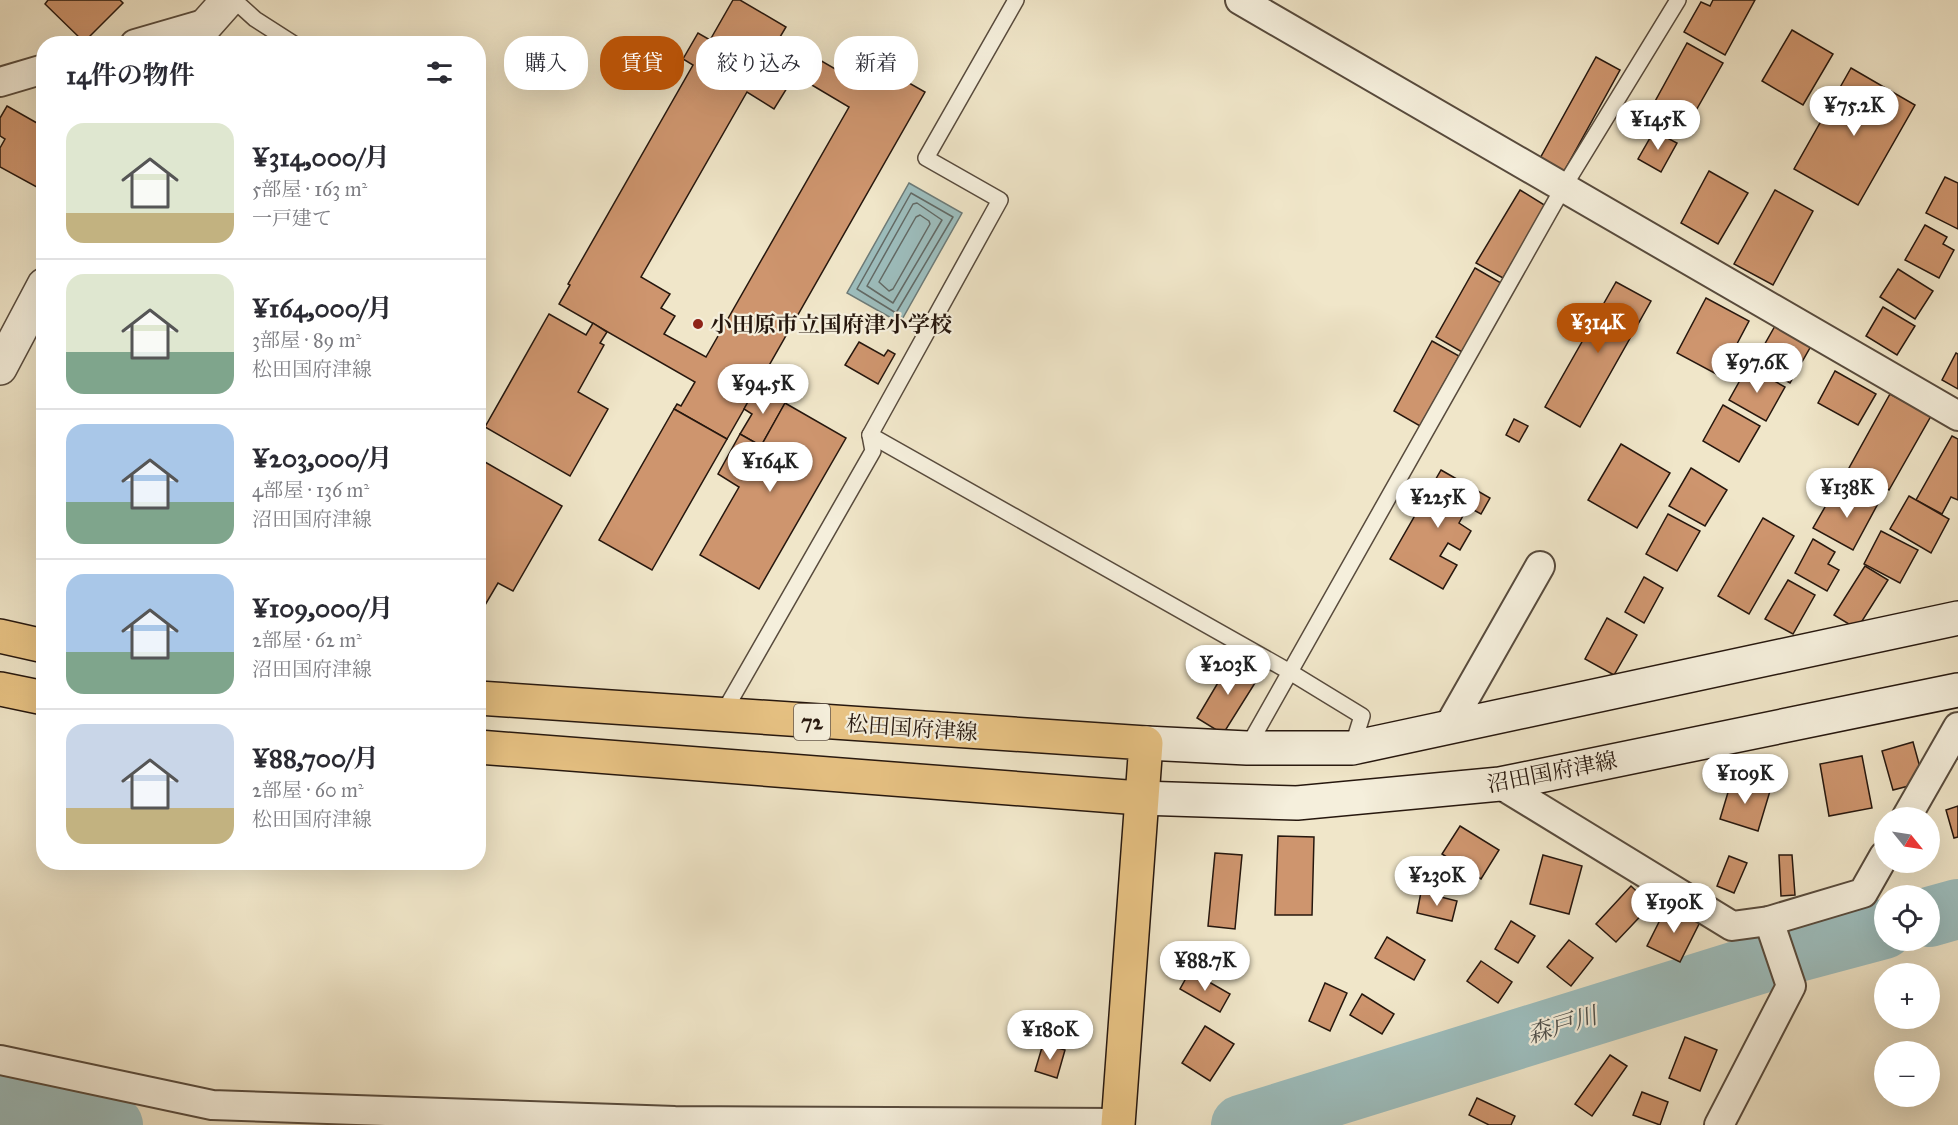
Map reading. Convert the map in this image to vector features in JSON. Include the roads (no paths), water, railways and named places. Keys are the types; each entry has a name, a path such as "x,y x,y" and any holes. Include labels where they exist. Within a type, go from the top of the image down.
{"main road":[{"path":"196,34 228,0"},
{"path":"0,368 36,300"},
{"path":"1118,1124 1140,798 1146,742 1247,748 1352,748 1958,618"},
{"path":"0,636 36,644"},
{"path":"0,689 36,696"},
{"name":"沼田国府津線","path":"1140,798 1297,803 1500,784 1958,690"},
{"name":"松田国府津線","path":"486,699 721,716 1146,742"},
{"name":"72","path":"486,748 1140,798"}],"street":[{"path":"1240,0 1958,416"},
{"path":"0,82 36,71"},
{"path":"1449,726 1540,566"},
{"path":"1912,807 1958,728"},
{"path":"1500,784 1732,926 1769,921 1863,893 1874,873"},
{"path":"1719,1125 1791,986 1769,921"},
{"path":"0,1060 212,1105 675,1121 1118,1124"}],"lane":[{"path":"234,0 255,19 282,36"},
{"path":"721,716 873,452 870,435 1000,200 926,158 1016,0"},
{"path":"1247,748 1563,188 1678,0"},
{"path":"870,435 1290,672 1362,716 1352,748"}],"water":[{"path":"909,183 962,213 900,323 847,293"}],"waterway":[{"name":"森戸川","path":"1940,914 1958,909"},
{"name":"森戸川","path":"1241,1125 1798,952 1874,932"},
{"name":"森戸川","path":"0,1104 113,1125"}],"place":[{"name":"小田原市立国府津小学校","path":"698,324"}]}
